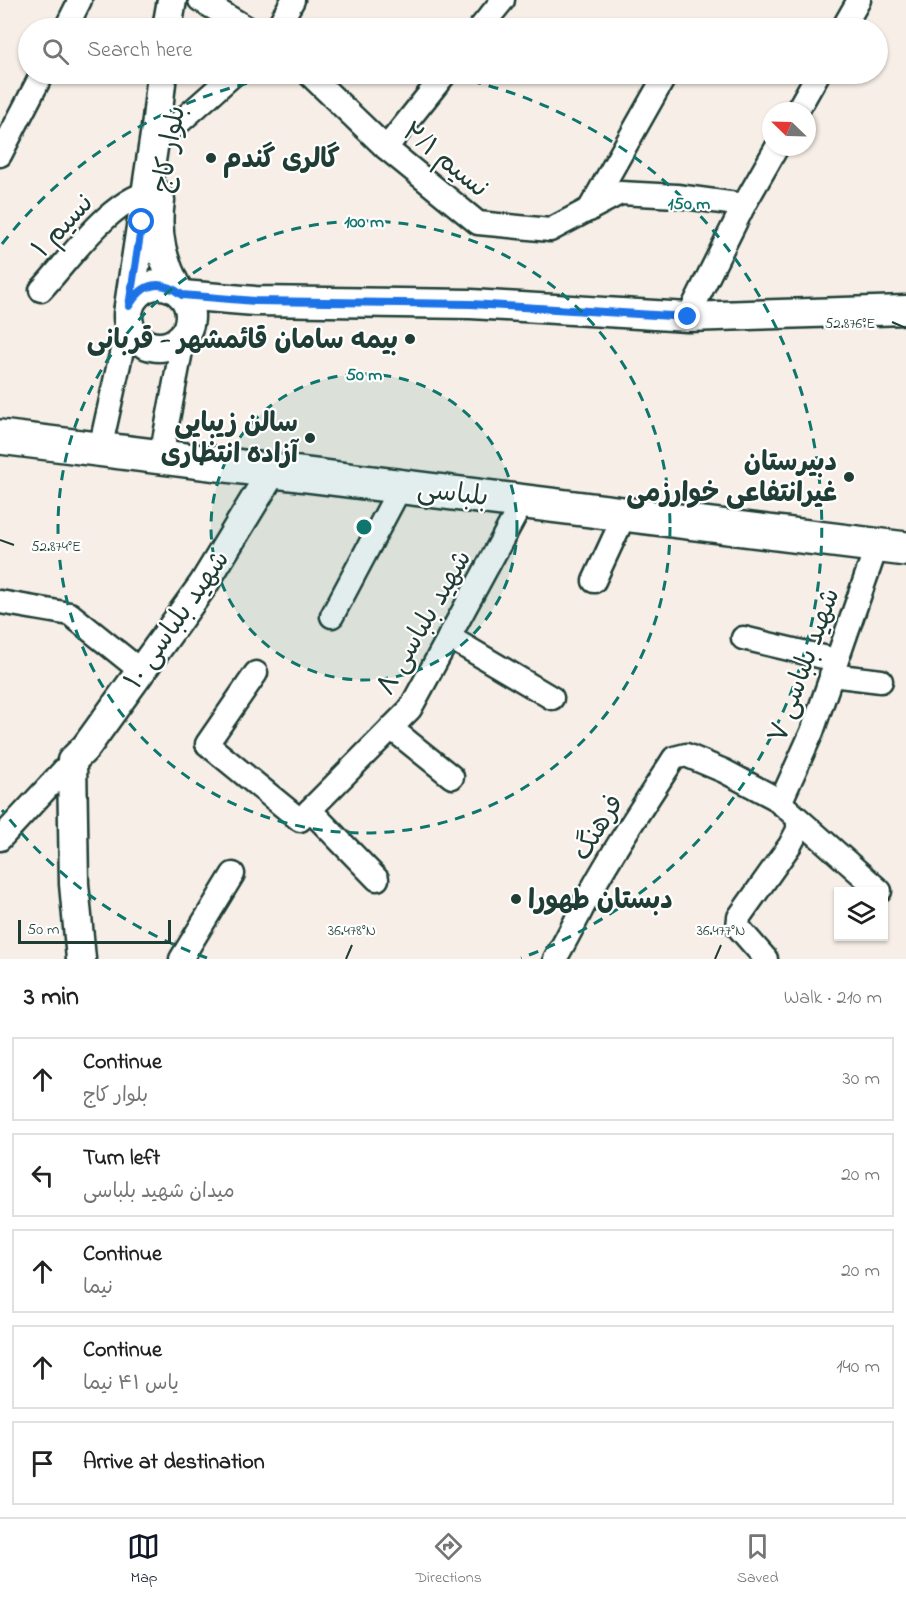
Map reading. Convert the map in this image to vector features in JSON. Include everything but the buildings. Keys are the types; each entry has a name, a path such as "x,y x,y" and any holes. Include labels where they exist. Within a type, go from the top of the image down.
{"main road":[{"name":"بلباسی","path":"0,437 891,547"}],"street":[{"path":"71,18 80,0"},
{"path":"169,18 172,0"},
{"path":"188,18 191,0"},
{"path":"200,0 230,18"},
{"path":"283,18 293,0"},
{"path":"488,18 503,0"},
{"path":"849,18 859,0"},
{"path":"0,155 37,84"},
{"name":"بلوار کاج","path":"163,84 165,128"},
{"name":"بلوار کاج","path":"100,449 129,315 165,128 177,84"},
{"path":"165,128 221,84"},
{"name":"نسیم ۲/۱","path":"319,84 386,148 478,223 550,230 620,193 677,196 744,205"},
{"path":"386,148 437,84"},
{"path":"589,210 660,84"},
{"path":"802,102 812,84"},
{"path":"688,317 744,205 772,156"},
{"name":"بلوار کاج","path":"153,190 156,222 166,269 181,294"},
{"name":"نسیم ۱","path":"40,290 111,212 153,190"},
{"path":"255,301 185,333 176,342 167,346 157,347 139,340 129,315 135,296 143,289 153,285 164,285 181,294 255,301 471,304 688,317 906,310"},
{"path":"161,456 190,315 188,304 181,294"},
{"name":"شهید بلباسی ١٠","path":"72,762 86,747 203,585 273,470"},
{"path":"332,616 401,486"},
{"name":"شهید بلباسی ۸","path":"310,810 410,709 523,501"},
{"path":"594,581 624,514"},
{"name":"شهید بلباسی ۷","path":"780,803 813,732 834,668 891,547"},
{"path":"0,602 70,614 141,671"},
{"path":"449,637 552,698"},
{"path":"743,638 881,681"},
{"path":"256,673 207,744 300,820 310,810 377,879"},
{"path":"391,728 452,777"},
{"name":"فرهنگ","path":"555,959 617,847 674,758 686,755 724,771 780,803"},
{"path":"0,838 72,762"},
{"path":"72,762 74,884 81,959"},
{"path":"780,803 875,887"},
{"path":"766,959 738,927 739,917 790,845 798,830 798,819"},
{"path":"181,959 232,874"}],"place":[{"name":"گالری گندم","path":"211,158"},
{"name":"بیمه سامان قائمشهر - قربانی","path":"410,339"},
{"name":"سالن زیبایی آزاده انتظاری","path":"310,438"},
{"name":"دبیرستان غیرانتفاعی خوارزمی","path":"849,477"},
{"name":"دبستان طهورا","path":"516,899"}],"route":[{"path":"142,222 129,306 143,289 153,285 164,285 182,295 255,301 471,304 688,317"}]}
